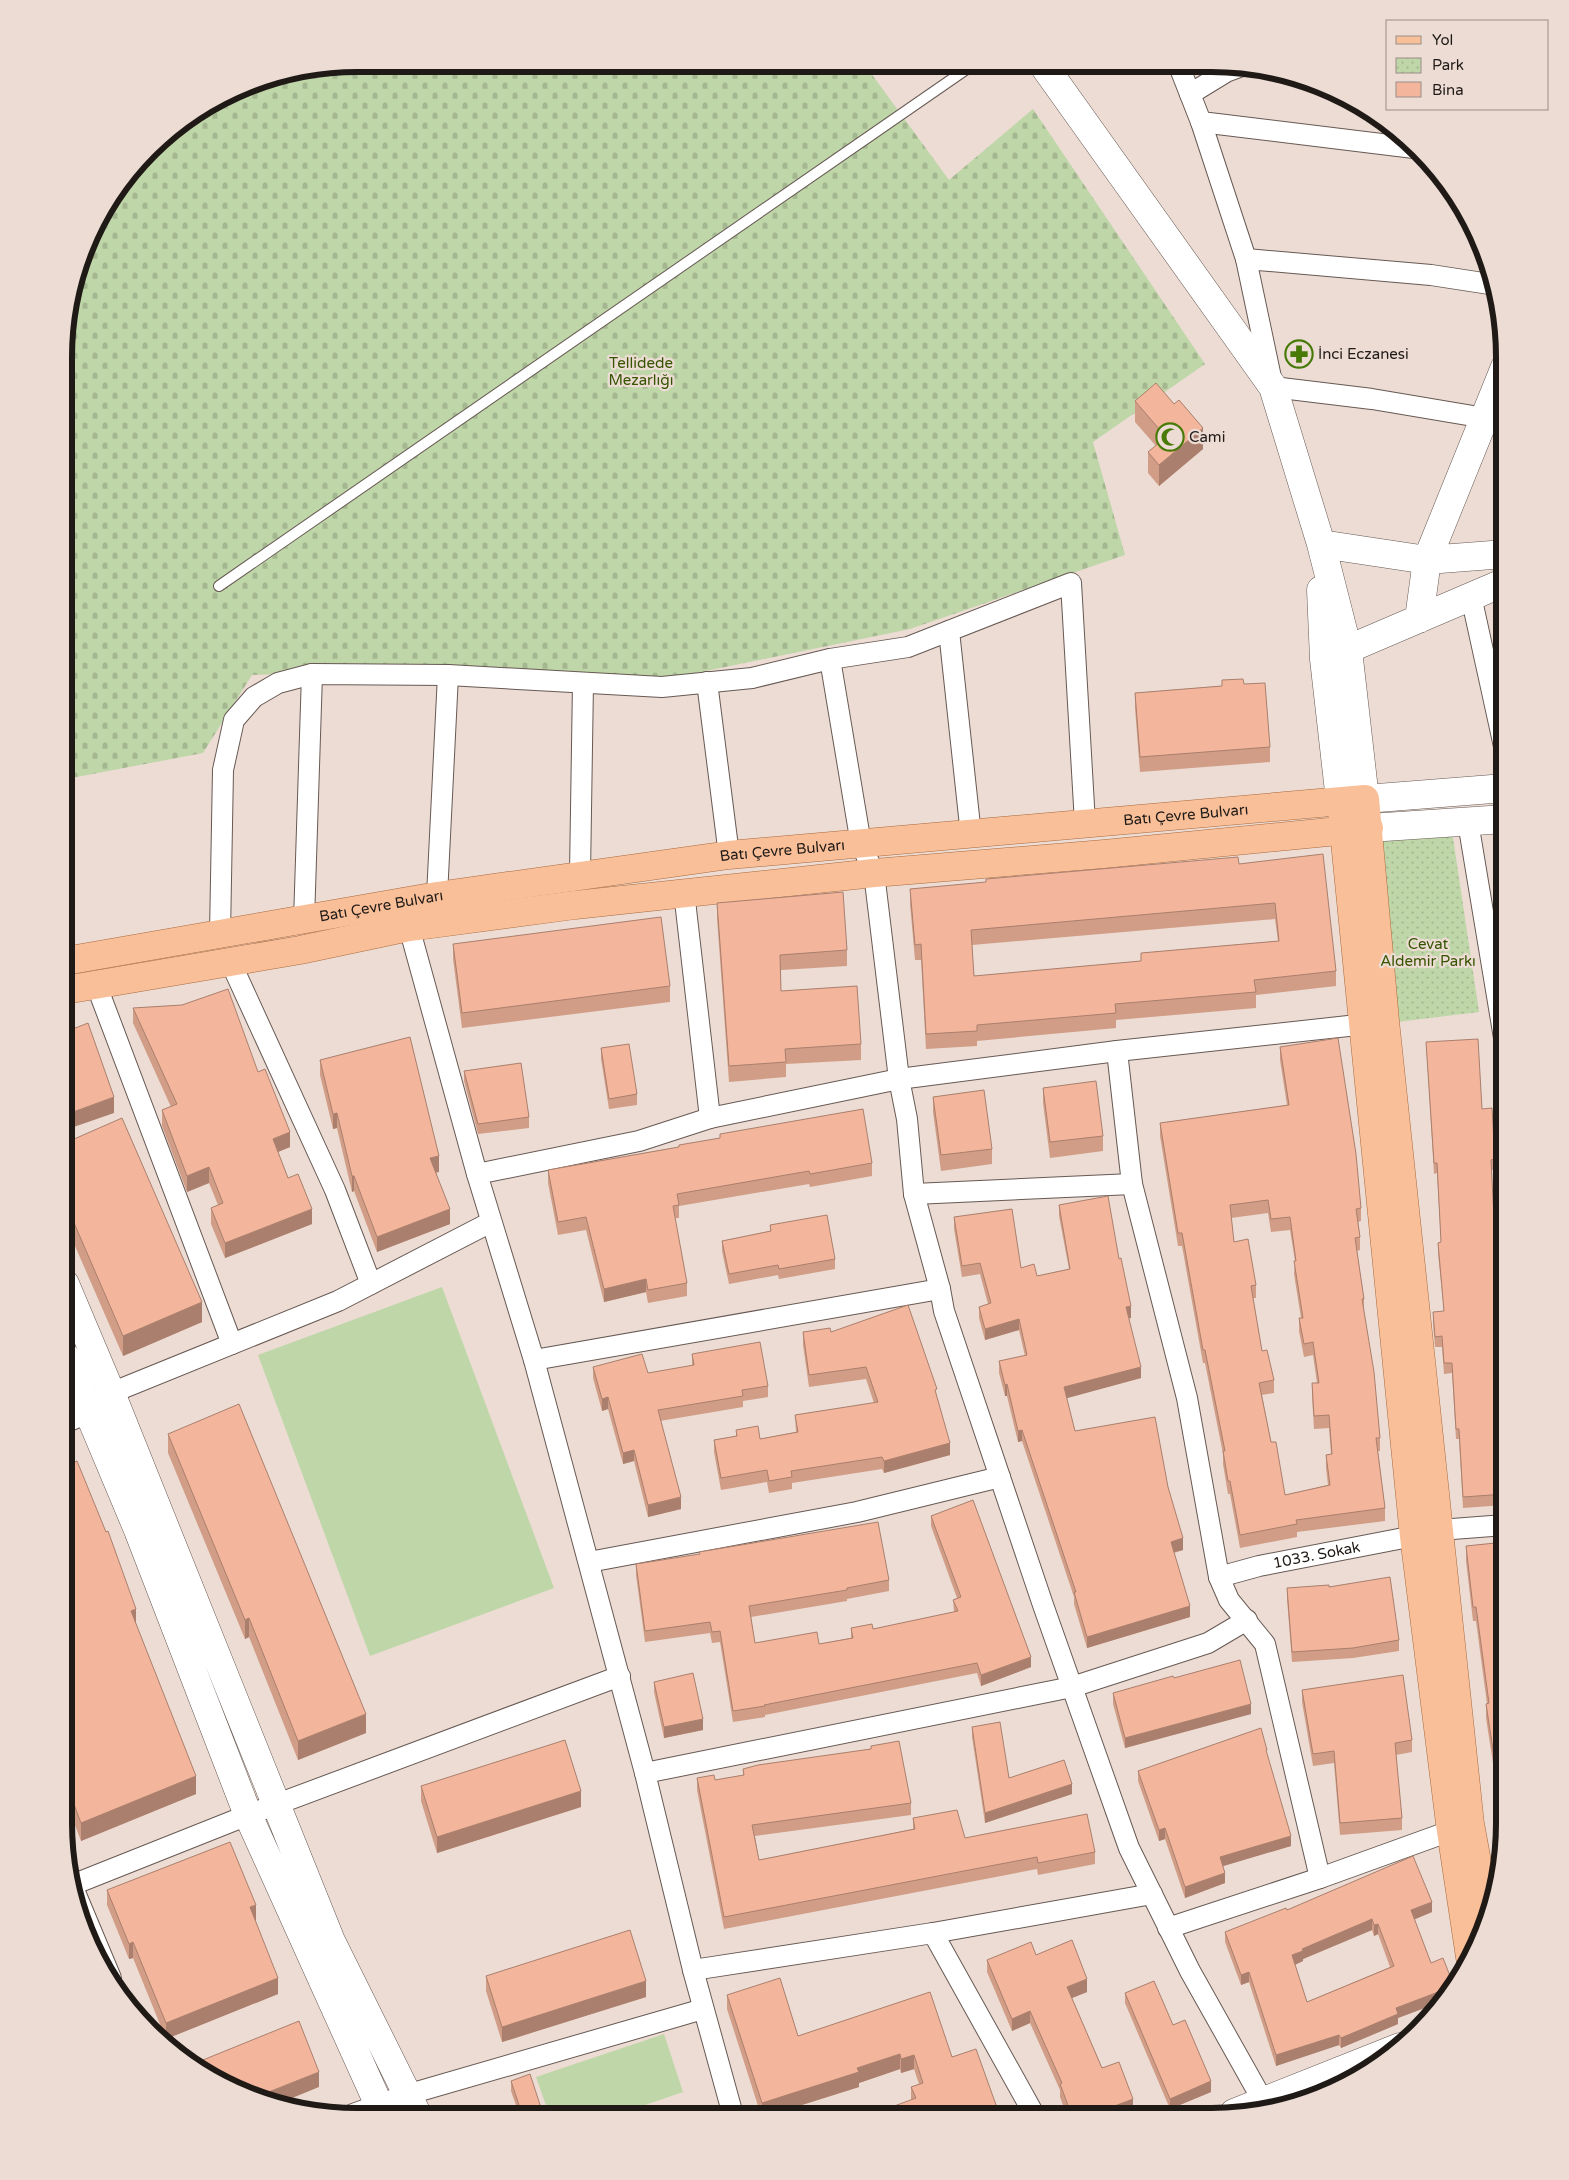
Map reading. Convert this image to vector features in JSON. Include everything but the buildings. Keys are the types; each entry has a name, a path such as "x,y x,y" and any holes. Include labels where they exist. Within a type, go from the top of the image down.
{"main road":[{"name":"Batı Çevre Bulvarı","path":"72,960 304,921 437,896 580,874 729,855 971,835 1353,799"},
{"path":"1353,799 1374,1023 1427,1533 1461,1827 1469,1944"},
{"name":"Batı Çevre Bulvarı","path":"72,989 300,950 409,927 575,904 874,873 1114,853 1357,829"},
{"path":"1461,1827 1484,1906"}],"street":[{"path":"1049,73 1273,387 1372,399 1485,418"},
{"path":"1182,73 1201,122 1246,259 1273,387 1321,544 1353,799"},
{"path":"1190,94 1224,73"},
{"path":"1201,122 1403,147"},
{"path":"1246,259 1431,275 1487,283"},
{"path":"1419,619 1427,560 1496,390"},
{"path":"1321,544 1427,560 1496,555"},
{"path":"220,934 223,770 234,720 254,696 278,683 312,674 448,675 662,687 752,678 830,659 908,647 950,632 1071,582 1085,823"},
{"path":"1336,655 1496,586"},
{"path":"1472,596 1496,709"},
{"path":"950,632 971,835"},
{"path":"830,659 861,844 874,873 899,1079 907,1119 914,1194 940,1289 944,1311 1129,1848 1168,1928 1263,2101"},
{"path":"304,921 312,674"},
{"path":"448,675 437,896 409,927 476,1174 534,1360 646,1773 693,1970 731,2107"},
{"path":"707,682 729,855"},
{"path":"580,874 583,683"},
{"name":"Batı Çevre Bulvarı","path":"1353,799 1496,789"},
{"name":"Batı Çevre Bulvarı","path":"1357,829 1496,820"},
{"path":"1468,822 1496,990"},
{"path":"684,892 710,1118"},
{"path":"230,961 335,1190 371,1284"},
{"path":"96,984 232,1344"},
{"path":"476,1174 639,1141 710,1118 899,1079 1374,1023"},
{"path":"1117,1052 1132,1184 1187,1398 1219,1577 1229,1600 1265,1644 1320,1878"},
{"path":"914,1194 1132,1184"},
{"path":"76,1418 111,1393 338,1301 491,1222"},
{"path":"534,1360 940,1289"},
{"path":"72,1301 111,1393 331,1942 411,2105"},
{"path":"72,1397 76,1418 138,1530 248,1814 369,2107"},
{"path":"589,1562 857,1512 1000,1477"},
{"name":"1033. Sokak","path":"1219,1577 1259,1566 1427,1533 1496,1526"},
{"path":"646,1773 1072,1687 1208,1643 1247,1620"},
{"path":"79,1882 248,1814 620,1676"},
{"path":"1168,1928 1320,1878 1461,1827"},
{"path":"693,1970 933,1933 1152,1894"},
{"path":"933,1933 1030,2107"},
{"path":"398,2107 411,2105 703,2009"},
{"path":"1256,2104 1373,2057"}],"lane":[{"path":"219,586 961,73"}],"green space":[{"name":"Tellidede Mezarlığı","path":"339,73 871,73 949,180 1033,109 1205,364 1093,442 1125,555 910,629 667,679 393,669 252,675 203,753 72,778 73,339 82,284 94,248 120,199 156,156 184,131 199,120 248,94 284,82"},
{"name":"Cevat Aldemir Parkı","path":"1452,831 1479,1012 1397,1022 1370,842"},
{"path":"442,1287 554,1588 370,1656 258,1355"},
{"path":"664,2034 683,2092 639,2107 547,2107 536,2077"}],"place":[{"name":"İnci Eczanesi","path":"1299,354"},
{"name":"Cami","path":"1170,437"}]}
